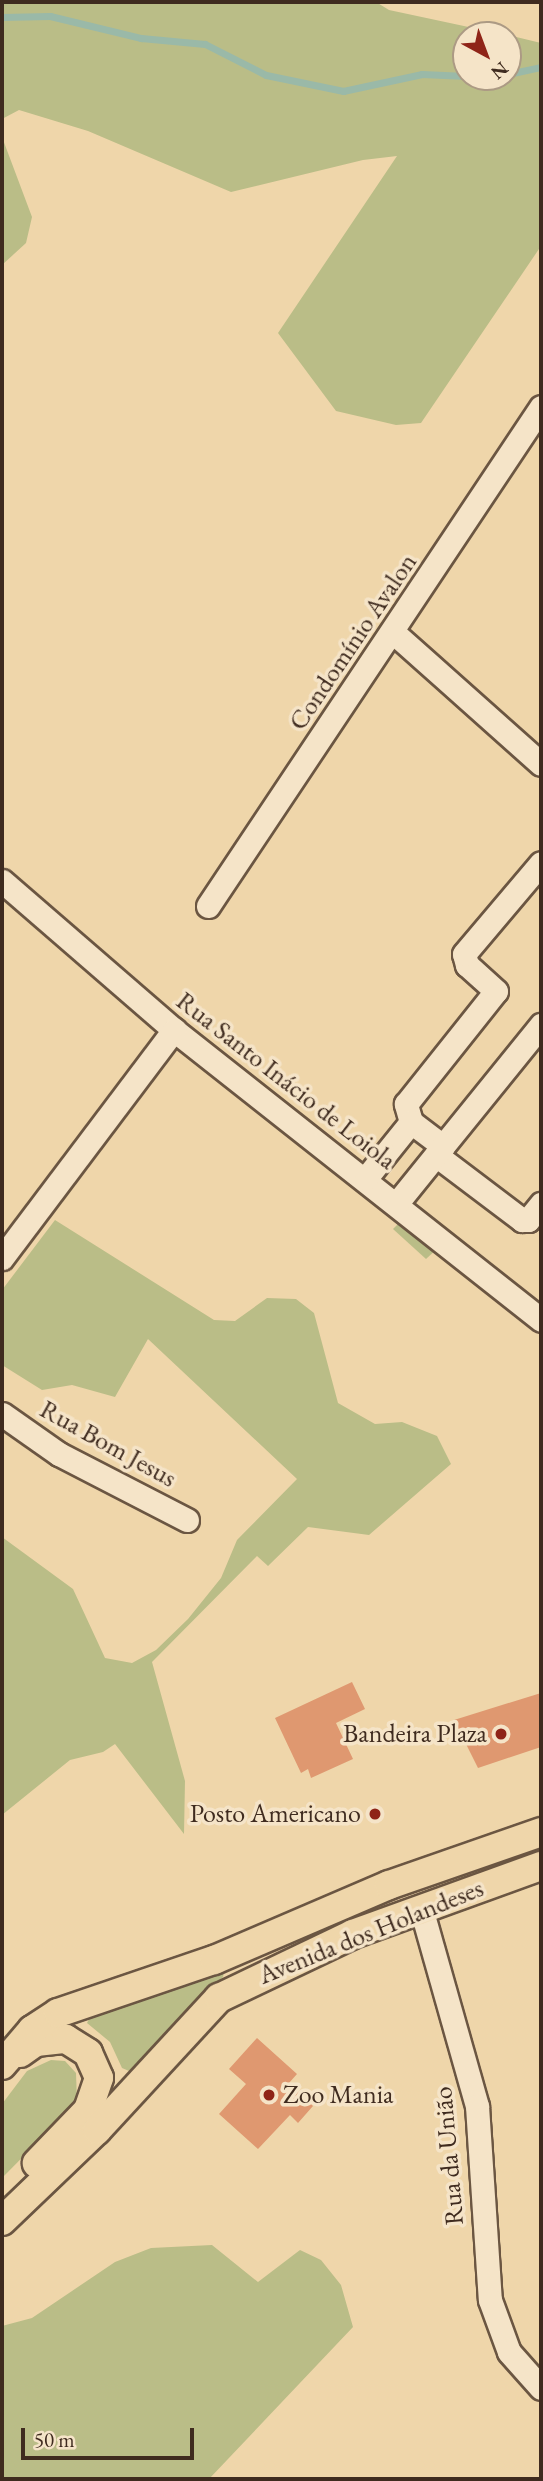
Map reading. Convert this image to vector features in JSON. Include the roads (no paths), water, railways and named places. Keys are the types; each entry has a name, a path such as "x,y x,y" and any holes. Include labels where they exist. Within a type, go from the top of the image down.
{"main road":[{"name":"Avenida dos Holandeses","path":"2,2067 24,2038 58,2013 189,1969 389,1885 541,1832"},
{"name":"Avenida dos Holandeses","path":"2,2221 97,2130 211,2004 287,1962 421,1908 541,1866"},
{"path":"2,2067 36,2042 66,2039 88,2053 99,2086 88,2110 2,2201"}],"street":[{"name":"Condomínio Avalon","path":"208,906 394,633 541,407"},
{"path":"394,633 541,764"},
{"path":"541,863 464,954 467,965 496,991 406,1104 411,1122 439,1151 522,1220 528,1220 541,1204"},
{"name":"Rua Santo Inácio de Loiola","path":"2,881 174,1030 366,1178 541,1320"},
{"path":"2,1258 174,1030"},
{"path":"397,1203 539,1032"},
{"path":"366,1178 411,1122"},
{"name":"Rua Bom Jesus","path":"2,1414 59,1454 187,1520"},
{"name":"Rua da União","path":"421,1908 477,2106 489,2300 509,2352 541,2388"}],"waterway":[{"path":"2,17 50,16 141,38 205,44 266,75 343,91 422,74 452,75"},
{"path":"522,71 541,67"}],"place":[{"name":"Bandeira Plaza","path":"501,1734"},
{"name":"Posto Americano","path":"375,1814"},
{"name":"Zoo Mania","path":"269,2095"}]}
